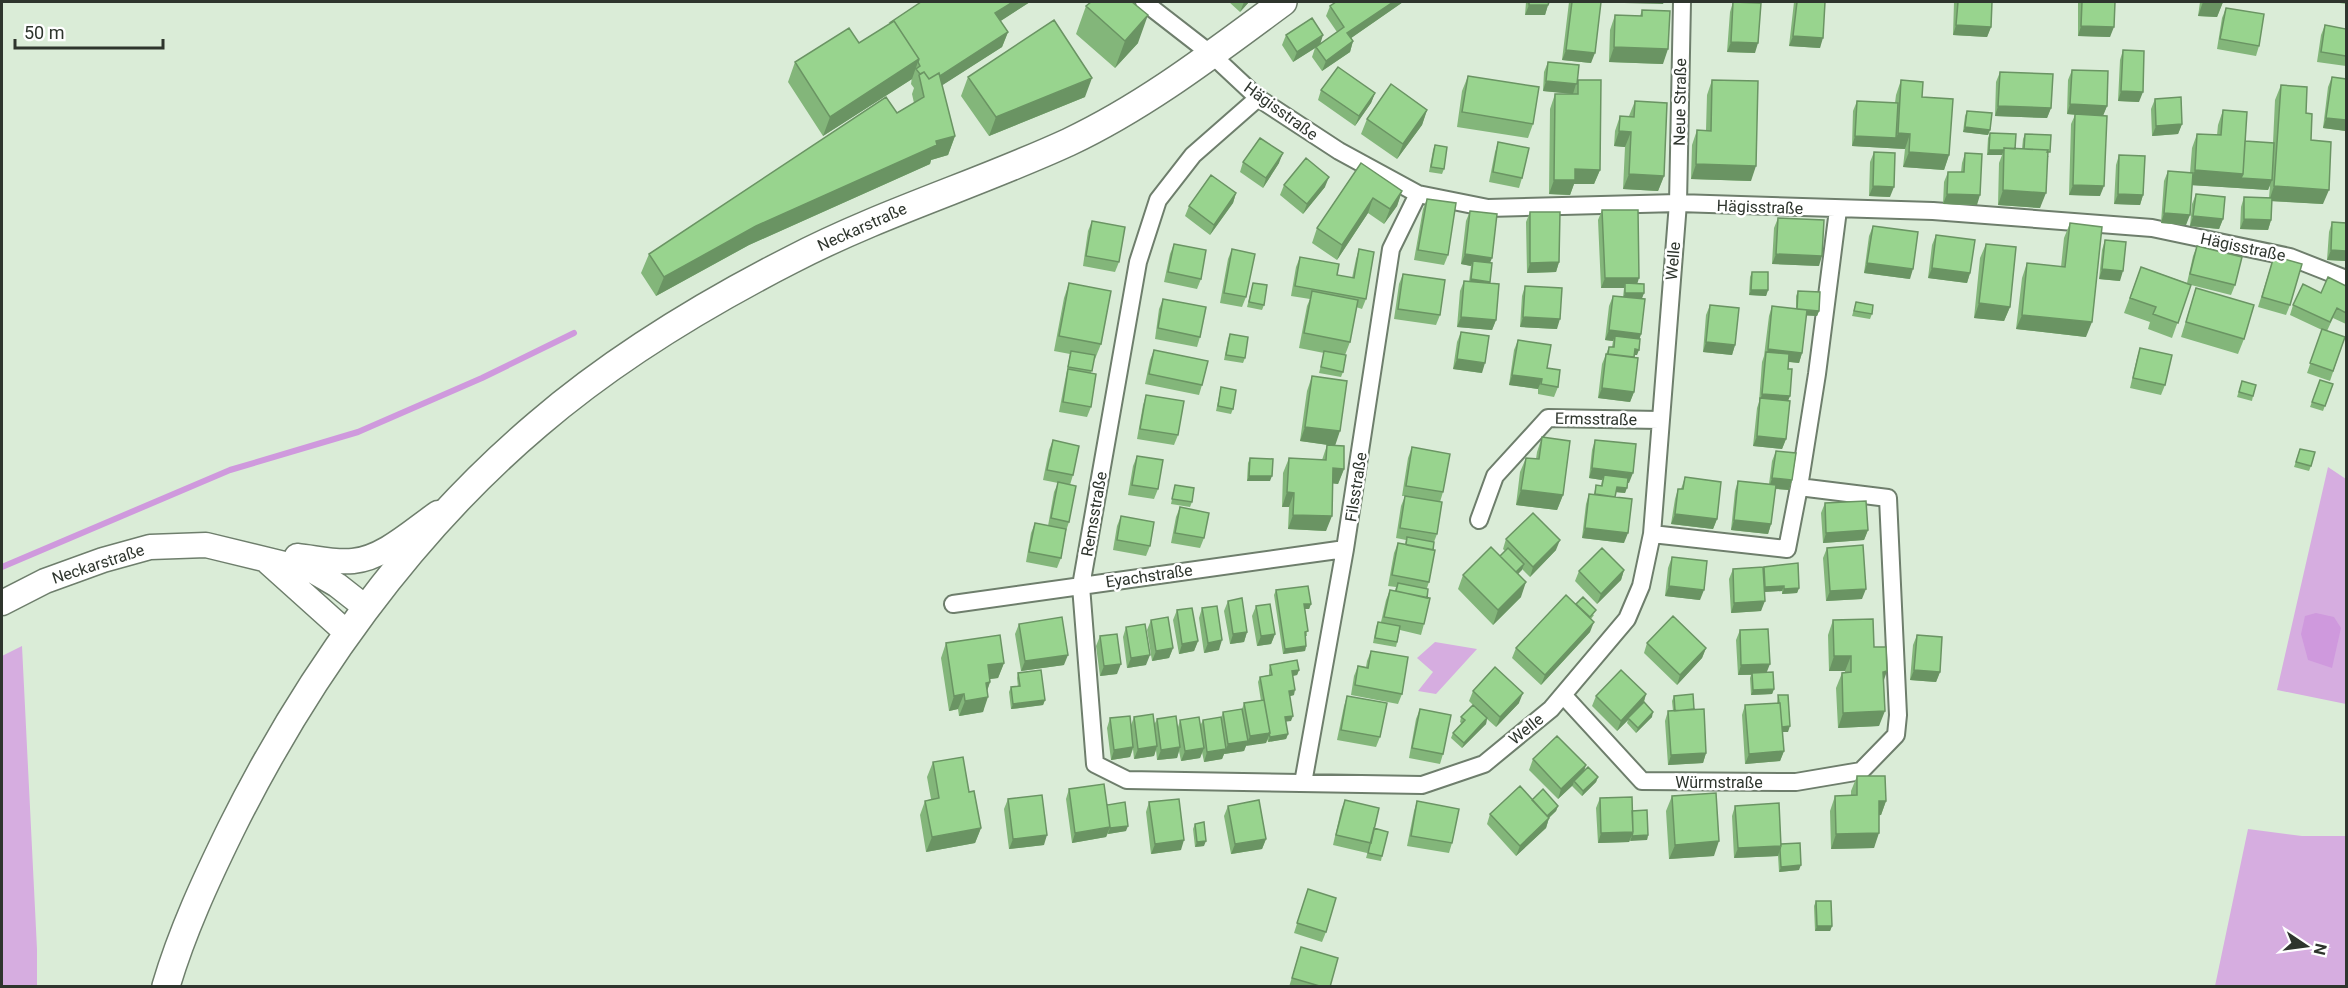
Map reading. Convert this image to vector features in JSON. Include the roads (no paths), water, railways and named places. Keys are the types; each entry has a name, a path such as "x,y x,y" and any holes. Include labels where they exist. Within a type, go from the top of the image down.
{"main road":[{"name":"Neckarstraße","path":"2,603 45,581 103,560 150,547 206,545 243,552 268,562 313,571 337,585 365,607 502,456 610,367 698,310 825,243 1073,140 1148,98 1283,2"},
{"name":"Neckarstraße","path":"268,562 291,556 334,561 355,561 370,557 467,493"},
{"name":"Neckarstraße","path":"268,562 347,633"},
{"path":"166,987 199,899 242,808 295,712 365,607"}],"street":[{"name":"Hägisstraße","path":"1144,2 1212,54 1258,98 1339,151 1418,194 1488,208 1678,203 1838,210 1933,211 2152,228 2290,257 2346,279"},
{"name":"Neue Straße","path":"1678,203 1682,2"},
{"name":"Remsstraße","path":"1258,98 1193,155 1158,200 1138,262 1081,586 1095,764 1127,780 1303,783"},
{"name":"Filsstraße","path":"1303,783 1346,549 1391,249 1418,194"},
{"name":"Welle","path":"1303,783 1422,785 1484,764 1564,696 1628,619 1641,586 1652,534 1659,420 1678,203"},
{"path":"1652,534 1787,549 1817,374 1838,210"},
{"name":"Ermsstraße","path":"1479,520 1495,476 1548,418 1659,420"},
{"name":"Würmstraße","path":"1564,696 1642,781 1796,782 1861,771 1896,735 1898,715 1888,498 1799,487"},
{"name":"Eyachstraße","path":"953,604 1346,549"}],"waterway":[{"path":"2,567 230,470 358,432 482,378 574,333"}]}
